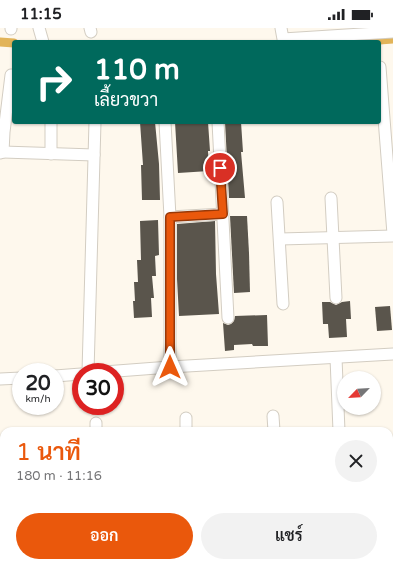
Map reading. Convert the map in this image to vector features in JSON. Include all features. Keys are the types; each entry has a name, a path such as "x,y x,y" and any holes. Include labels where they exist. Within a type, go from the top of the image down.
{"street":[{"path":"281,28 283,39 344,32 393,32 392,28"},
{"path":"39,29 42,40"},
{"path":"280,239 393,235 388,108 381,72"},
{"path":"11,75 2,153 94,155"},
{"path":"51,124 51,154"},
{"path":"88,363 95,124"},
{"path":"165,124 170,217 170,367"},
{"path":"218,124 228,318"},
{"path":"331,198 336,298"},
{"path":"277,202 283,304"},
{"path":"170,217 223,214"},
{"path":"124,370 393,354"},
{"path":"336,358 339,427"},
{"path":"0,379 12,378"},
{"path":"273,416 274,427"},
{"path":"186,418 186,427"}],"building":[{"path":"140,124 155,124 159,164 160,200 142,200 141,165 143,165"},
{"path":"175,124 208,124 210,151 208,151 209,171 178,173"},
{"path":"225,124 241,124 243,152 241,152 245,198 229,198"},
{"path":"230,216 247,216 250,292 234,293"},
{"path":"158,220 159,255 155,256 156,276 152,276 154,298 151,298 152,317 134,318 134,282 138,282 137,260 141,260 140,221"},
{"path":"215,221 216,274 219,314 179,316 177,224"},
{"path":"350,301 351,319 346,319 347,337 329,338 328,324 323,324 322,302 330,302 336,305 342,302"},
{"path":"390,306 392,330 377,331 375,307"},
{"path":"267,315 268,346 253,346 252,344 234,345 234,350 225,351 223,323 228,325 231,324 234,321 235,316"}],"waterway":[{"path":"380,40 393,39"},
{"path":"0,42 12,43"}],"route":[{"path":"170,367 170,217 223,214 220,168"}]}
